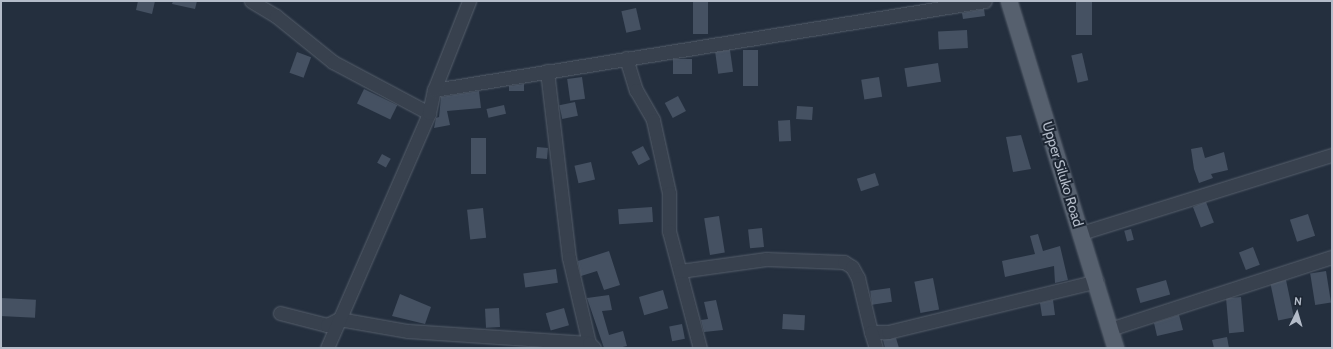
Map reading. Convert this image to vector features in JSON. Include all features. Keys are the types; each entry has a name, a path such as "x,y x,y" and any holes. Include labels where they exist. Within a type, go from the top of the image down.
{"main road":[{"name":"Upper Siluko Road","path":"1009,1 1097,281 1116,348"}],"street":[{"path":"251,1 276,16 333,62 429,113"},
{"path":"327,348 429,113 434,90 469,1"},
{"path":"434,90 985,1"},
{"path":"626,58 636,90 653,120 669,193 669,231 700,348"},
{"path":"280,313 327,325 339,319 416,331 591,346 569,258 547,71"},
{"path":"1081,233 1332,155"},
{"path":"1110,329 1332,257"},
{"path":"680,271 766,259 844,262 852,267 858,278 876,348"},
{"path":"871,332 888,332 1097,281"}],"building":[{"path":"138,1 155,1 152,14 136,10"},
{"path":"173,1 197,1 195,9 172,4"},
{"path":"693,1 708,1 708,34 693,34"},
{"path":"1076,1 1092,1 1092,35 1076,35"},
{"path":"636,8 641,29 626,33 621,11"},
{"path":"984,9 985,16 963,19 962,13"},
{"path":"967,30 968,48 939,49 938,32"},
{"path":"730,50 733,72 718,74 715,52"},
{"path":"743,50 758,50 758,86 743,86"},
{"path":"297,52 311,57 304,78 289,73"},
{"path":"1082,53 1088,80 1078,83 1071,55"},
{"path":"673,59 692,59 692,74 673,74"},
{"path":"938,63 941,82 907,87 904,68"},
{"path":"582,77 585,99 570,101 567,79"},
{"path":"879,77 882,97 864,100 861,80"},
{"path":"524,84 524,91 509,91 509,86"},
{"path":"364,89 397,105 390,120 357,103"},
{"path":"479,91 481,108 447,111 450,125 434,128 436,118 439,117 441,97"},
{"path":"678,96 686,111 673,118 665,103"},
{"path":"575,102 578,116 562,119 559,105"},
{"path":"504,105 506,114 488,118 486,109"},
{"path":"797,106 813,107 812,120 796,119"},
{"path":"790,120 791,141 779,142 778,121"},
{"path":"1021,135 1031,169 1013,172 1006,137"},
{"path":"471,138 486,138 486,174 471,174"},
{"path":"643,146 650,159 639,165 632,152"},
{"path":"537,147 548,148 547,159 536,158"},
{"path":"1202,147 1205,158 1224,152 1228,170 1211,174 1213,178 1199,183 1194,169 1191,149"},
{"path":"382,154 391,159 386,168 377,163"},
{"path":"591,162 595,180 578,183 574,166"},
{"path":"875,173 879,185 861,191 857,179"},
{"path":"1206,202 1214,223 1201,228 1193,207"},
{"path":"652,207 653,222 619,224 618,209"},
{"path":"483,208 486,238 470,240 467,210"},
{"path":"1308,214 1315,236 1297,242 1290,220"},
{"path":"719,216 725,253 710,255 704,218"},
{"path":"762,228 764,247 750,248 748,229"},
{"path":"1131,229 1134,240 1127,241 1124,231"},
{"path":"1038,234 1043,251 1060,246 1068,280 1055,283 1054,266 1005,277 1002,261 1035,254 1030,236"},
{"path":"1253,247 1260,265 1246,270 1239,252"},
{"path":"609,251 620,285 604,290 597,271 581,276 578,261"},
{"path":"556,269 558,283 525,287 523,274"},
{"path":"1326,271 1331,303 1315,305 1310,274"},
{"path":"933,278 939,309 920,313 914,282"},
{"path":"1166,280 1170,294 1140,303 1136,289"},
{"path":"1286,280 1294,317 1278,320 1270,283"},
{"path":"890,288 892,302 872,305 870,291"},
{"path":"663,290 668,308 644,315 639,297"},
{"path":"400,294 431,307 425,324 392,316"},
{"path":"609,295 612,310 602,311 609,335 623,331 627,346 618,348 604,348 587,298"},
{"path":"1241,297 1244,332 1229,333 1226,298"},
{"path":"1,298 36,300 35,318 1,316"},
{"path":"716,300 723,330 704,332 701,320 708,319 704,302"},
{"path":"1053,300 1055,315 1042,316 1040,303"},
{"path":"499,308 500,327 486,328 485,309"},
{"path":"564,308 569,325 551,331 546,313"},
{"path":"783,314 805,315 804,330 782,329"},
{"path":"1179,315 1183,330 1157,336 1154,323"},
{"path":"682,324 685,339 672,341 669,326"},
{"path":"1227,337 1229,348 1214,348 1212,340"},
{"path":"896,338 899,348 885,348 883,340"}]}
